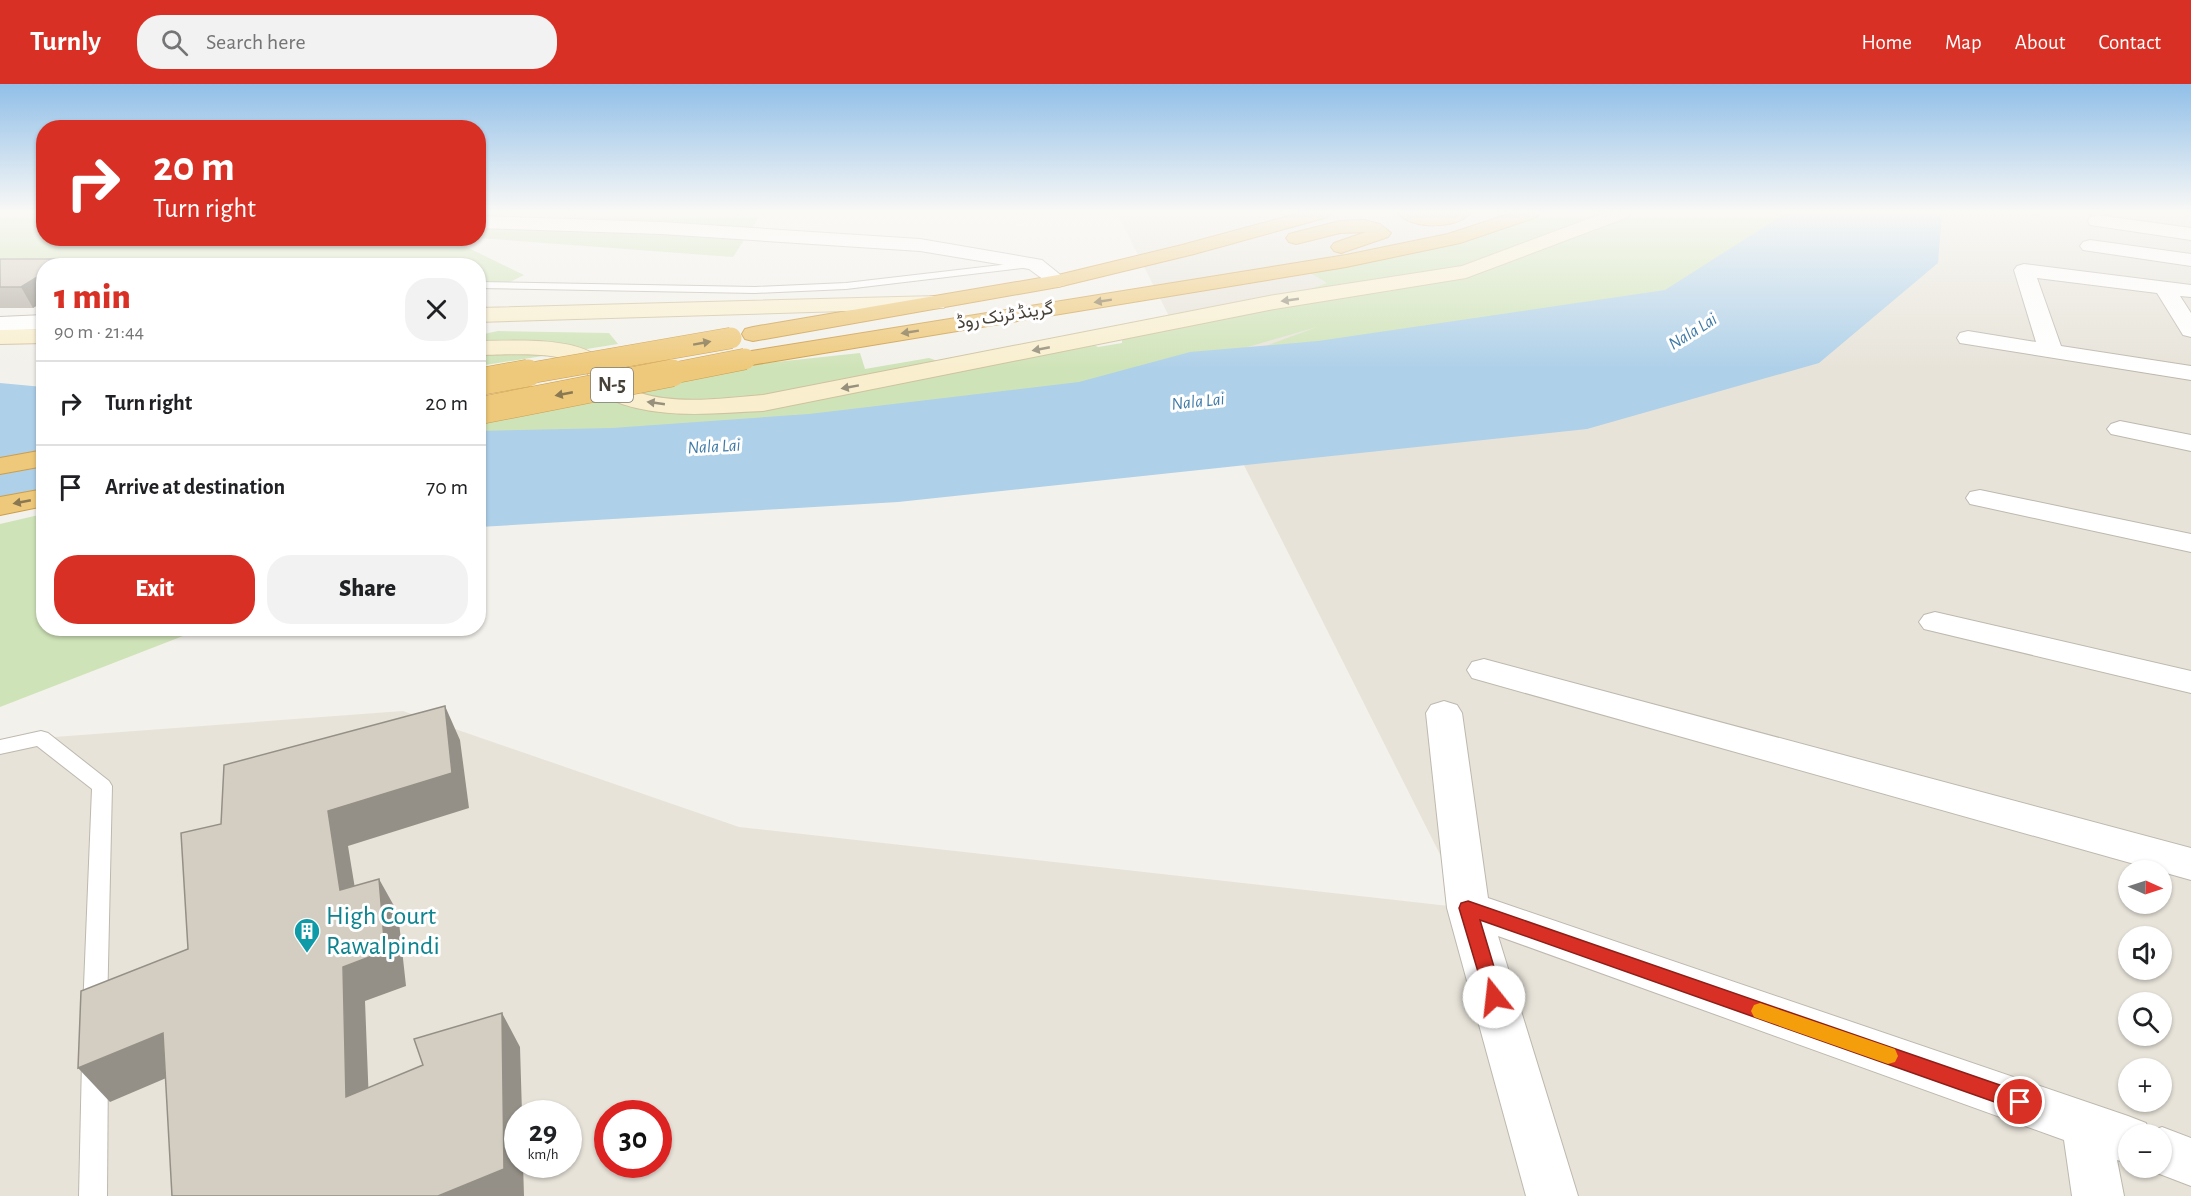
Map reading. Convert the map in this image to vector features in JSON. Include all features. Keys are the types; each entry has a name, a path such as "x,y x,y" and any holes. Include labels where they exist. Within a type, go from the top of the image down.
{"highway":[{"name":"گرینڈ ٹرنک روڈ","path":"486,381 943,303 1123,265"},
{"path":"1276,272 1289,265"},
{"name":"گرینڈ ٹرنک روڈ","path":"486,409 745,359 1319,265"},
{"path":"0,466 36,459"},
{"path":"0,506 36,499"}],"main road":[{"path":"486,348 535,349 578,355 626,397 652,403 688,406 763,403 1269,303 1466,272 1485,265"},
{"path":"486,315 943,303"},
{"path":"486,323 860,317"},
{"path":"0,338 36,336"},
{"path":"0,348 36,348"}],"street":[{"path":"1036,265 1058,280"},
{"path":"2051,351 2024,270 2191,291"},
{"path":"2163,288 2191,330"},
{"path":"0,324 36,322"},
{"path":"1968,338 2191,373"},
{"path":"2120,429 2191,443"},
{"path":"1980,498 2191,543"},
{"path":"1935,622 2191,682"},
{"path":"1484,670 2191,864"},
{"path":"1444,713 1468,908 1552,1196"},
{"path":"1468,908 2107,1132 2098,1196"},
{"path":"2172,1155 2191,1162"}],"lane":[{"path":"486,285 755,290 846,286 1027,265"},
{"path":"0,747 41,738 102,786 93,1196"}],"shaded area":[{"path":"1143,265 2191,265 2191,1196 0,1196 0,753 41,738 403,711 739,827 1467,908"}],"green space":[{"path":"486,265 503,265 524,275 508,283 486,281"},
{"path":"1346,265 1742,265 1678,310 1179,378 1317,327 1073,397 486,520 486,421 748,365 860,353 865,369 929,358 963,370 1082,339 1098,347 1122,343 1122,337 1238,303 1308,290 1327,283 1307,271"},
{"path":"498,331 609,333 618,344 486,365 486,334"},
{"path":"36,516 36,636 183,636 0,707 0,524"}],"water":[{"name":"Nala Lai","path":"1704,265 1936,265 1819,363 1587,429 898,502 486,527 486,431 612,428 809,414 1079,382 1190,352 1318,341 1665,290"},
{"path":"0,383 36,386 36,508 0,504"}],"building":[{"path":"0,265 36,265 36,278 21,287 0,287"},
{"name":"High Court Rawalpindi","path":"445,706 452,773 328,811 340,890 379,879 385,951 343,967 346,1097 423,1065 414,1039 502,1013 504,1169 438,1196 172,1196 163,1033 78,1068 81,991 188,949 181,833 221,824 224,765"}],"slow traffic":[{"path":"1760,1011 1888,1056"}],"place":[{"name":"High Court Rawalpindi","path":"307,954"}],"route":[{"path":"1494,997 1468,908 2020,1102"}]}
